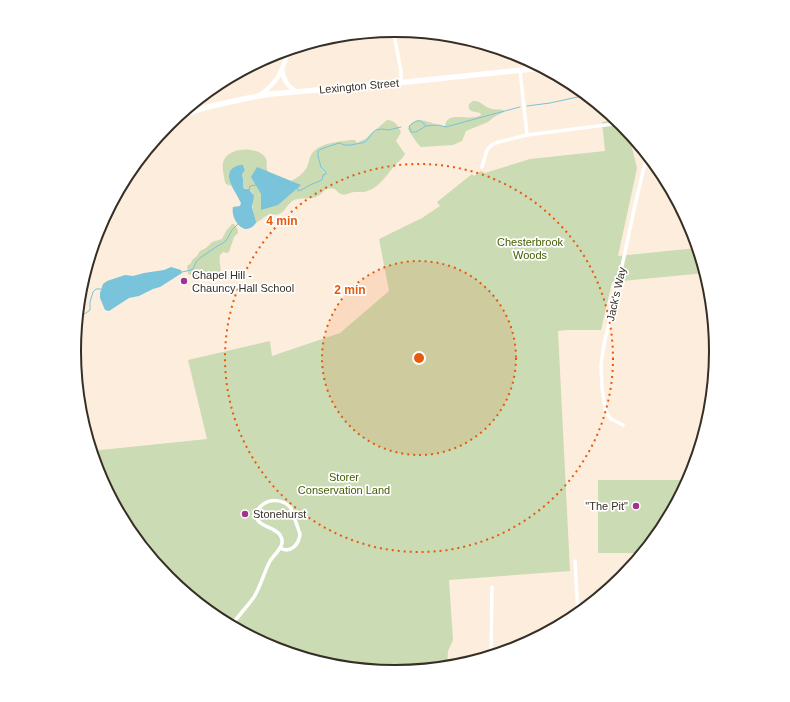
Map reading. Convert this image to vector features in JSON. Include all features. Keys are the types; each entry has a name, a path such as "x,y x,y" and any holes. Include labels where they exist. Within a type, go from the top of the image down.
{"main road":[{"name":"Lexington Street","path":"192,112 258,96 533,69"}],"street":[{"path":"394,37 401,71 401,82"},
{"path":"258,96 275,82 282,70 286,57"},
{"path":"282,70 288,86 299,92"},
{"path":"520,70 527,135"},
{"path":"482,167 487,150 493,144 499,142 527,135 612,124"},
{"name":"Jack's Way","path":"623,426 611,419 605,409 601,365 604,344 635,204 646,163"},
{"path":"235,621 258,590 270,561 282,544 282,540 278,532 263,525 257,518 256,514 264,504 277,500 283,502 291,508 300,534 298,542 292,549 284,550 280,548"},
{"path":"574,560 577,606"},
{"path":"491,649 492,587"}],"green space":[{"path":"473,101 478,101 491,109 503,110 504,112 488,122 466,131 462,141 453,145 421,147 408,129 414,121 418,120 445,126 447,121 454,117 476,117 481,115 480,113 469,109 469,104"},
{"path":"387,120 394,122 400,129 401,132 396,141 405,154 374,188 364,192 354,192 344,195 340,194 335,189 326,189 319,196 294,200 281,213 268,215 255,224 253,195 251,191 244,188 242,185 242,174 245,168 244,166 238,167 229,173 231,186 225,182 223,162 231,152 237,150 250,150 261,153 266,159 267,170 270,174 291,181 304,171 308,165 311,155 319,147 330,143 351,140 355,140 357,143 365,139"},
{"name":"Storer Conservation Land","path":"609,121 631,144 637,168 618,256 691,249 699,274 612,282 601,330 558,331 570,571 449,580 453,640 448,651 447,660 395,665 334,659 275,641 238,623 204,600 188,587 159,558 134,525 113,490 97,450 207,439 188,360 270,341 272,356 340,333 389,291 379,239 422,218 440,206 437,202 472,174 474,176 481,171 485,173 530,159 605,151 602,122"},
{"path":"232,224 234,224 238,230 238,233 234,237 229,252 223,252 220,255 221,271 219,276 209,278 204,275 196,277 188,274 187,266 192,260 200,251 212,242 222,239"},
{"name":"\"The Pit\"","path":"598,480 681,480 667,508 635,553 598,553"}],"water":[{"path":"243,165 245,170 242,174 243,187 245,189 249,189 254,196 252,207 256,222 251,228 248,229 243,228 238,224 233,214 233,207 240,206 241,203 232,187 229,176 233,168"},
{"path":"257,167 301,185 278,205 261,210 261,194 251,177"},
{"path":"171,267 181,270 182,273 160,287 139,296 129,298 109,311 105,310 100,298 100,293 103,284 107,281 125,275 133,276 164,270"}],"waterway":[{"path":"527,106 579,97"},
{"path":"426,126 420,121 409,126 411,132 416,132 426,126 438,125 446,127 520,107"},
{"path":"297,187 298,191 301,190 322,180 323,175 326,174 321,167 318,156 318,151 321,149 339,143 351,145 365,142 376,130 389,130 401,127"},
{"path":"249,191 250,186 256,185"},
{"path":"182,272 193,269 196,262 200,258 226,241 232,230 239,223"},
{"path":"84,314 90,310 90,302 93,292 96,289 101,289"}],"place":[{"name":"Chapel Hill - Chauncy Hall School","path":"184,281"},
{"name":"\"The Pit\"","path":"636,506"},
{"name":"Stonehurst","path":"245,514"}],"park label":[{"name":"Chesterbrook Woods","path":"530,248"}]}
